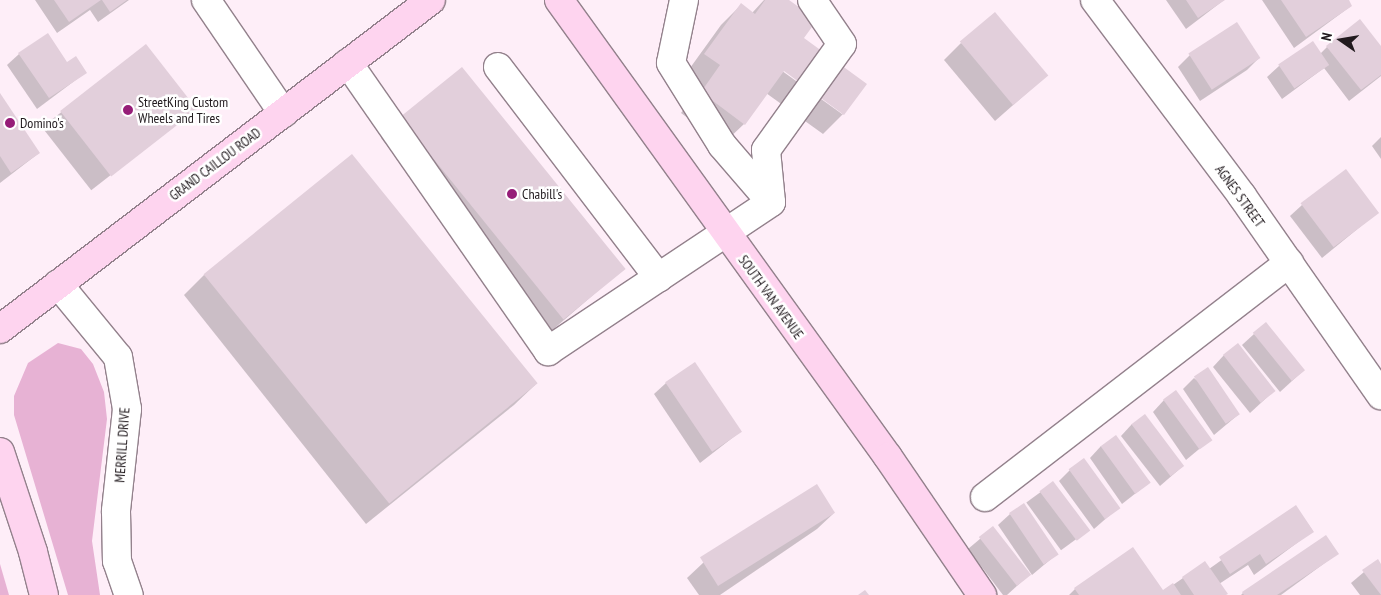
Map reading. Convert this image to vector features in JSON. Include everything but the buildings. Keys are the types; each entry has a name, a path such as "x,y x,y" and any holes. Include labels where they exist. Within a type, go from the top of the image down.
{"main road":[{"name":"GRAND CAILLOU ROAD","path":"0,329 430,0"},
{"name":"SOUTH VAN AVENUE","path":"559,0 888,458 982,595"},
{"path":"0,452 33,552 44,595"}],"street":[{"path":"206,0 282,113"},
{"path":"684,0 671,63 722,145 771,202"},
{"path":"771,202 766,150 842,44 812,0"},
{"name":"AGNES STREET","path":"1095,0 1289,263 1381,395"},
{"path":"348,63 548,351 726,235 771,202"},
{"path":"498,67 659,278"},
{"path":"986,497 1289,263"},
{"name":"MERRILL DRIVE","path":"58,284 118,358 128,409 116,511 117,561 129,595"}],"shaded area":[{"path":"58,343 81,349 93,364 104,392 107,419 92,541 100,595 68,595 14,415 14,396 28,363"},
{"path":"0,564 9,595 0,595"}],"place":[{"name":"StreetKing Custom Wheels and Tires","path":"128,110"},
{"name":"Domino's","path":"10,123"},
{"name":"Chabill's","path":"512,194"}]}
